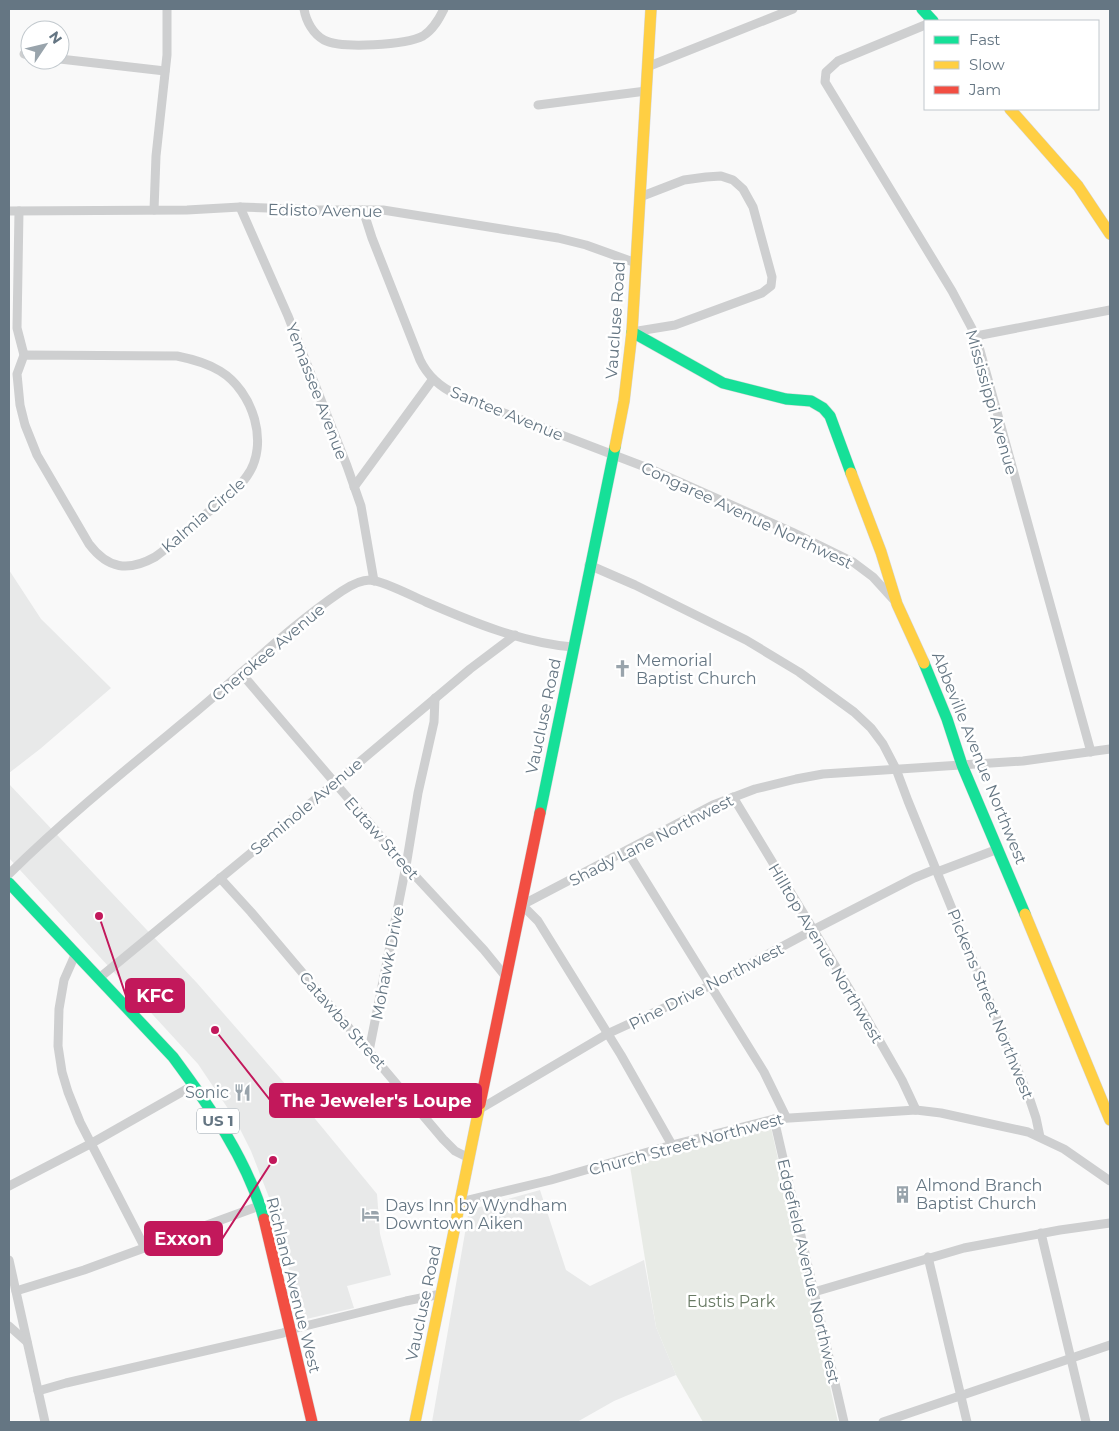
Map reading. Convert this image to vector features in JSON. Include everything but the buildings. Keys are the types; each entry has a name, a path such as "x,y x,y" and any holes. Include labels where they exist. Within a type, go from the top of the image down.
{"street":[{"path":"154,210 156,156 168,39 166,9"},
{"path":"304,9 310,26 318,36 334,44 394,44 418,38 429,31 435,25 444,9"},
{"name":"Vaucluse Road","path":"416,1422 624,401 632,332 651,9"},
{"path":"647,67 793,9"},
{"path":"922,9 932,20"},
{"name":"Mississippi Avenue","path":"924,25 838,61 826,72 825,82 952,291 976,336 1091,752"},
{"path":"70,59 165,71"},
{"path":"538,105 646,91"},
{"path":"1011,110 1078,186 1110,234"},
{"path":"632,332 675,325 762,293 771,286 772,278 753,207 743,189 733,180 721,176 684,180 640,198"},
{"name":"Edisto Avenue","path":"9,211 240,208 383,210 533,233 586,245 636,263"},
{"name":"Yemassee Avenue","path":"240,208 300,346 361,506 374,581"},
{"name":"Santee Avenue","path":"363,210 372,238 420,360 433,379 457,395 614,455"},
{"name":"Kalmia Circle","path":"19,211 17,328 24,355 17,374 24,425 36,455 98,556 118,565 132,566 155,557 244,481 252,468 258,444 256,422 240,390 220,371 196,360 177,356 24,355"},
{"path":"976,336 1110,310"},
{"name":"Abbeville Avenue Northwest","path":"632,332 723,382 786,399 811,402 823,408 830,416 837,429 881,552 897,604 913,636 947,719 962,765 1110,1120"},
{"path":"354,487 433,379"},
{"name":"Congaree Avenue Northwest","path":"614,455 653,470 792,532 853,562 878,581 897,604"},
{"name":"Pickens Street Northwest","path":"590,564 727,629 771,654 854,712 871,728 883,744 896,769 1030,1100 1040,1137"},
{"path":"374,581 515,635 550,644 574,647"},
{"name":"Cherokee Avenue","path":"9,874 84,805 285,635 342,592 360,582 374,581"},
{"name":"Seminole Avenue","path":"98,979 470,668 515,635"},
{"name":"Eutaw Street","path":"241,673 406,866 484,950 506,977"},
{"name":"Mohawk Drive","path":"369,1050 406,866 418,793 434,722 435,698"},
{"name":"Shady Lane Northwest","path":"522,905 697,813 755,789 796,779 838,773 1023,761 1110,750"},
{"name":"Hilltop Avenue Northwest","path":"733,797 902,1080 916,1110"},
{"name":"Pine Drive Northwest","path":"480,1109 607,1034 663,1009 914,878 998,849"},
{"path":"627,850 764,1072 786,1117"},
{"name":"Catawba Street","path":"220,878 454,1151 469,1158"},
{"name":"Richland Avenue West","path":"9,883 173,1057 194,1085 237,1153 247,1173 259,1206 278,1274 288,1330 312,1422"},
{"path":"522,905 538,921 672,1145"},
{"path":"75,955 64,980 57,1027 62,1072 80,1122 145,1248"},
{"path":"9,1186 92,1143 194,1085"},
{"name":"Church Street Northwest","path":"460,1202 557,1179 672,1145 774,1119 916,1110 950,1114 1015,1129 1040,1137 1064,1149 1110,1180"},
{"name":"Edgefield Avenue Northwest","path":"774,1119 844,1422"},
{"path":"16,1291 145,1248 259,1206"},
{"path":"814,1292 928,1257 988,1243 1110,1223"},
{"path":"1041,1233 1086,1422"},
{"path":"928,1257 967,1422"},
{"path":"9,1260 45,1422"},
{"path":"38,1391 441,1294"},
{"path":"9,1326 27,1342"},
{"path":"883,1422 1110,1345"}],"shaded area":[{"path":"9,570 41,619 111,688 9,773"},
{"path":"9,784 197,983 307,1109 377,1194 380,1234 391,1275 347,1286 354,1308 302,1320 272,1205 251,1151 235,1119 198,1064 9,858"},
{"path":"540,1190 566,1270 590,1286 644,1260 656,1327 676,1375 614,1401 577,1422 432,1422 469,1210"}],"green space":[{"name":"Eustis Park","path":"771,1128 838,1422 703,1422 676,1375 656,1327 630,1166"}],"traffic: fast":[{"path":"922,9 932,20"},
{"path":"632,332 723,383 786,399 811,401 823,408 830,416 851,473"},
{"path":"540,813 615,447"},
{"path":"924,663 947,719 962,765 1025,914"},
{"path":"9,883 173,1057 226,1134 248,1175 264,1219"}],"traffic: slow":[{"path":"615,447 624,401 632,332 651,9"},
{"path":"1011,110 1078,186 1110,234"},
{"path":"851,473 881,552 897,604 924,663"},
{"path":"1025,914 1110,1120"},
{"path":"415,1422 480,1104"}],"traffic: jam":[{"path":"480,1104 540,813"},
{"path":"264,1219 312,1422"}],"place":[{"name":"Memorial Baptist Church","path":"622,669"},
{"name":"KFC","path":"99,916"},
{"name":"The Jeweler's Loupe","path":"215,1030"},
{"name":"Sonic","path":"243,1092"},
{"name":"Exxon","path":"273,1160"},
{"name":"Almond Branch Baptist Church","path":"902,1194"},
{"name":"Days Inn by Wyndham Downtown Aiken","path":"371,1214"}]}
